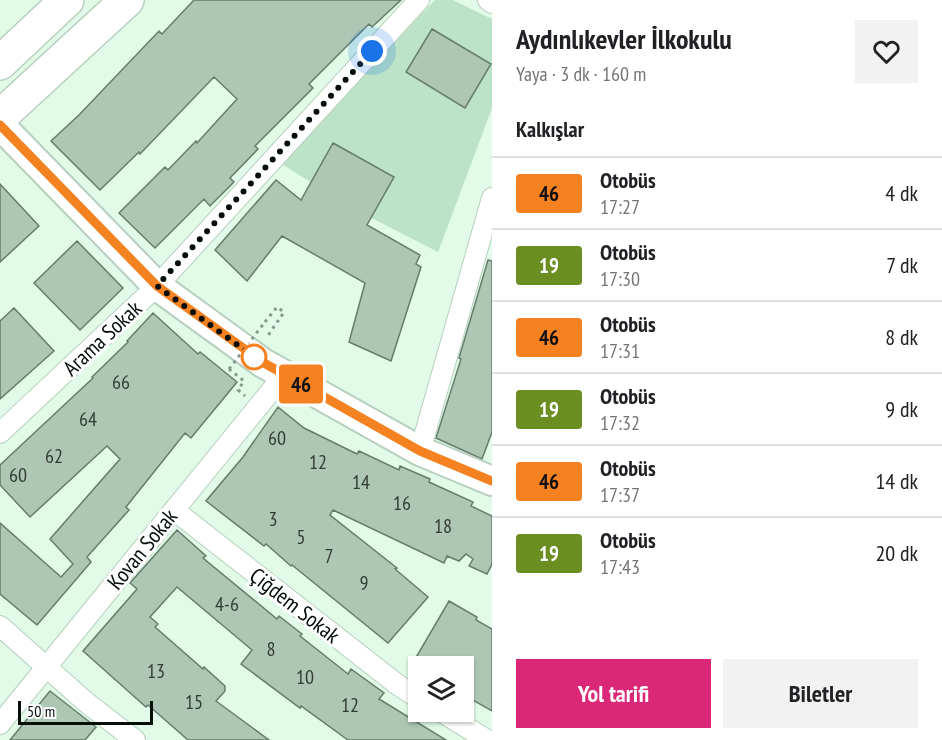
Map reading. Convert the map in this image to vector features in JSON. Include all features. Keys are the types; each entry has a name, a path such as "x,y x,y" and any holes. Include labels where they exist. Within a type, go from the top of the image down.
{"highway":[{"path":"0,63 67,0"},
{"path":"0,117 127,0"}],"main road":[{"path":"0,125 157,286 284,375 420,451 492,481"}],"street":[{"name":"Arama Sokak","path":"0,433 157,286 419,0"},
{"path":"488,0 492,3"},
{"path":"420,451 492,198"},
{"name":"Kovan Sokak","path":"0,724 284,375"},
{"name":"Çiğdem Sokak","path":"174,510 408,692"},
{"path":"0,626 87,703 135,740"},
{"path":"458,722 487,740"}],"path":[{"path":"238,390 244,381 229,369 277,307 284,312 277,323"}],"green space":[{"path":"435,0 453,0 492,19 492,108 438,252 356,210 280,163"}],"building":[{"path":"194,0 401,0 372,27 369,24 309,84 313,88 255,146 258,149 230,178 234,182 210,206 204,199 155,248 119,213 165,167 168,170 196,141 197,143 237,99 214,77 140,154 139,152 100,190 51,141 159,31 162,34"},
{"path":"432,29 491,64 465,108 406,72"},
{"path":"333,143 394,177 367,225 420,255 416,264 421,267 391,361 349,342 365,283 282,236 247,281 215,250 276,180 301,200"},
{"path":"0,184 39,226 0,262"},
{"path":"77,241 123,288 80,330 34,283"},
{"path":"488,260 492,261 492,432 482,459 436,438 461,359 459,358"},
{"path":"14,308 54,351 0,399 0,321"},
{"path":"153,313 198,354 200,352 237,382 191,438 185,433 126,507 129,510 87,557 91,562 37,625 0,594 0,523 61,577 73,564 50,539 120,459 107,446 30,517 0,485 0,465 93,378"},
{"path":"278,407 304,428 357,454 359,451 399,470 400,466 430,479 429,482 473,502 471,506 492,516 492,564 487,574 469,566 473,559 466,554 459,561 447,556 444,563 333,510 330,515 397,568 395,569 428,597 388,643 266,544 264,546 206,501 243,457"},
{"path":"177,530 206,556 203,558 277,619 279,616 348,674 351,669 384,693 379,699 408,717 408,722 417,722 446,740 348,740 241,664 252,650 177,587 150,617 158,624 155,627 225,686 225,691 216,701 269,740 188,740 148,705 146,707 83,651 137,589 130,583"},
{"path":"449,601 477,617 476,620 492,629 492,711 474,701 474,656 417,656"},
{"path":"50,691 96,727 85,740 10,740"}],"bus line":[{"name":"46","path":"0,125 157,286 176,300 264,363 420,451 492,481"}],"route":[{"path":"254,357 157,286 372,51"}]}
